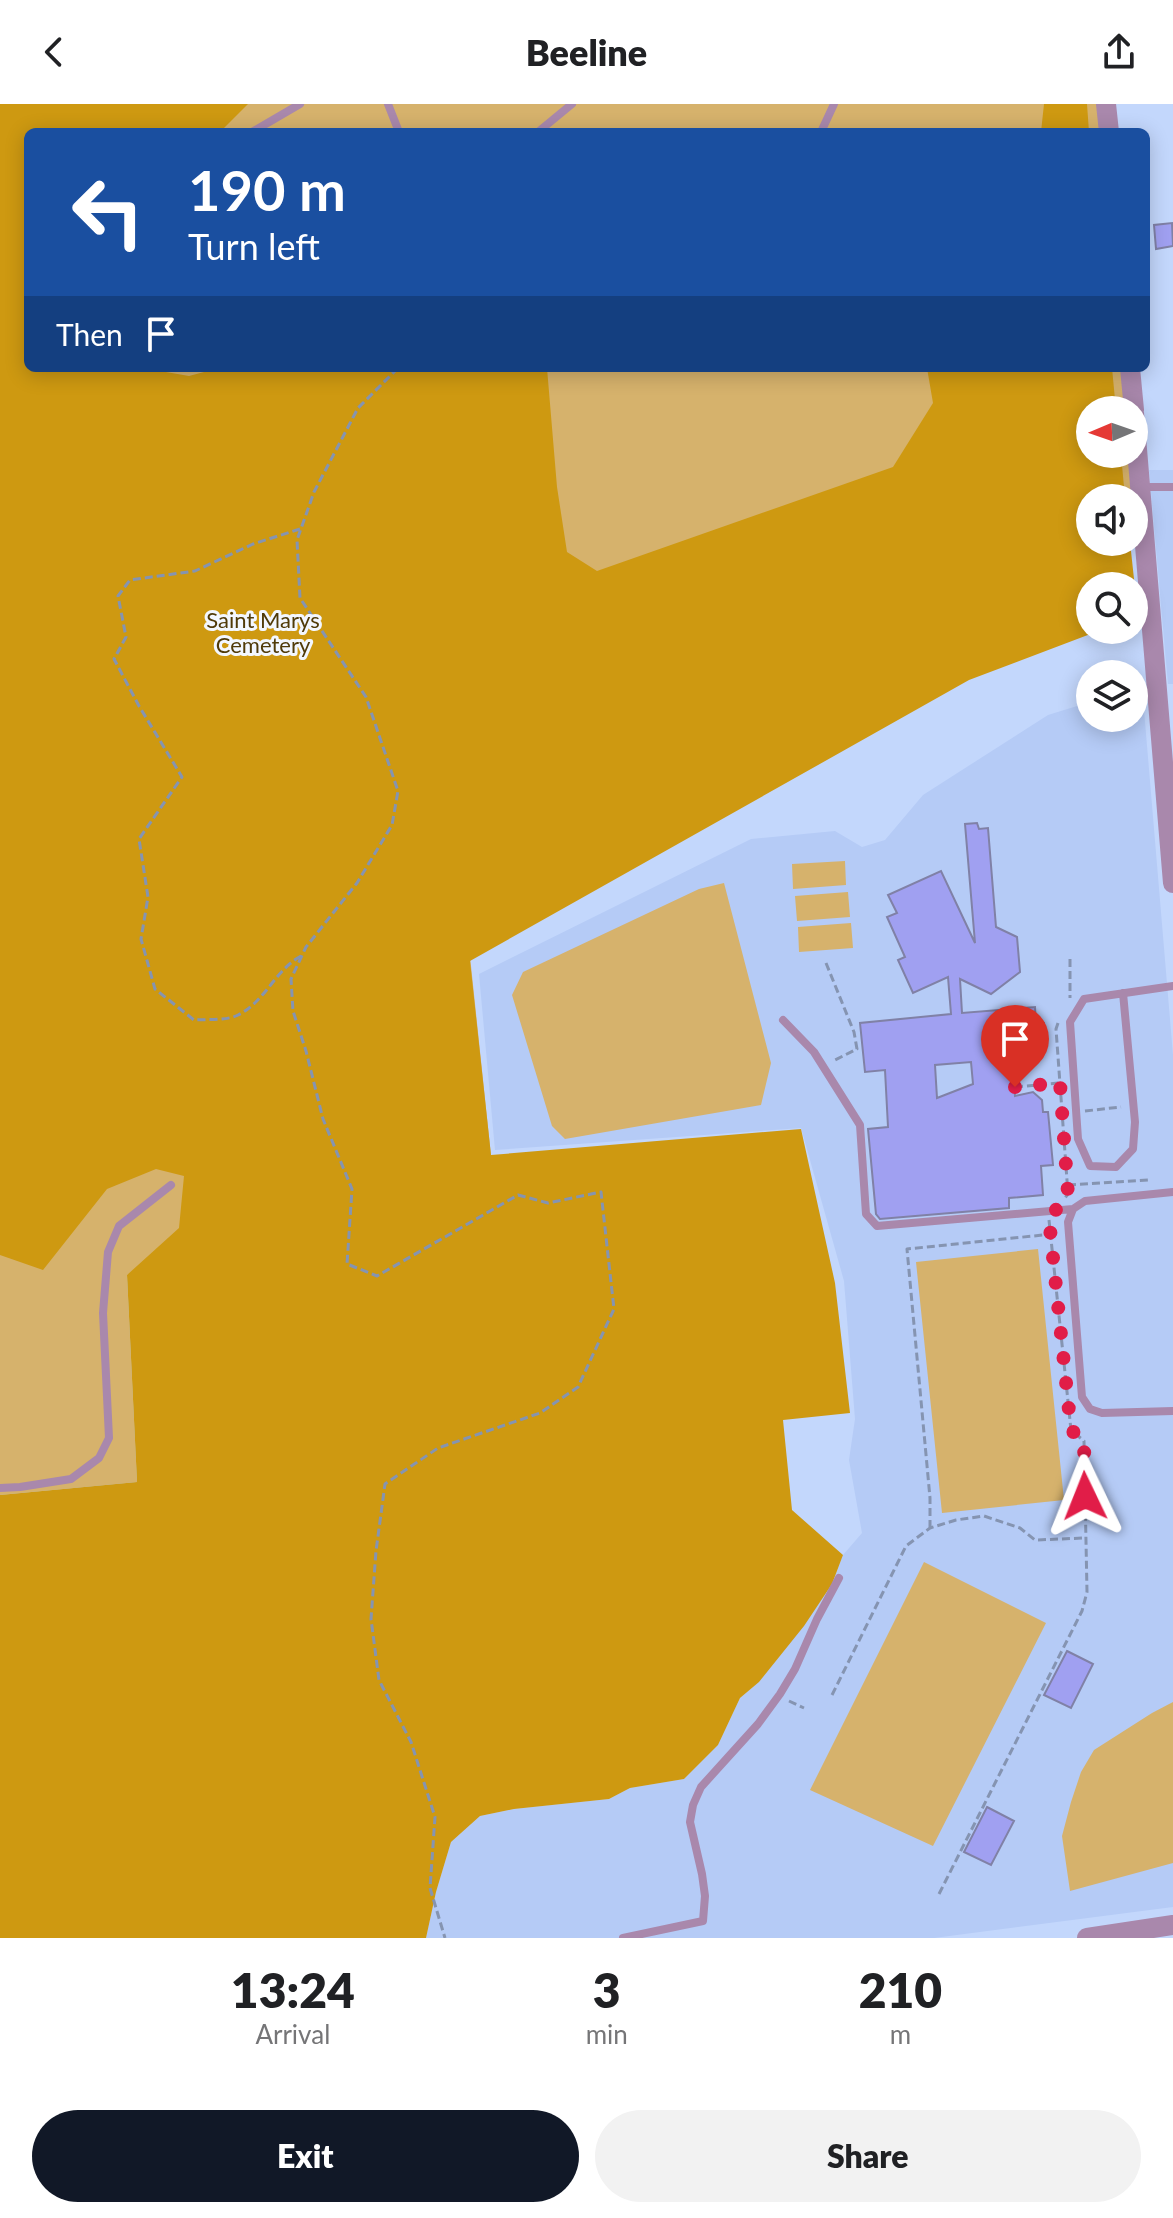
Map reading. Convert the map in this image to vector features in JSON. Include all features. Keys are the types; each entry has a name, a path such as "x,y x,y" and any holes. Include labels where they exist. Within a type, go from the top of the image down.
{"street":[{"path":"1106,104 1109,128"},
{"path":"1130,372 1133,396"},
{"path":"1147,556 1168,747 1173,883"},
{"path":"1087,1938 1173,1925"}],"lane":[{"path":"259,128 300,104"},
{"path":"388,104 397,128"},
{"path":"543,128 572,104"},
{"path":"823,128 834,104"},
{"path":"1148,487 1173,487"},
{"path":"1123,993 1135,1122 1133,1149 1116,1167 1090,1166 1078,1139 1070,1022 1084,999 1123,993 1173,986"},
{"path":"783,1020 814,1052 860,1125 866,1214 877,1226 1073,1209 1085,1201 1173,1192"},
{"path":"0,1488 71,1479 99,1458 109,1438 103,1313 108,1252 119,1226 171,1185"},
{"path":"1073,1209 1068,1222 1082,1397 1090,1409 1102,1413 1173,1411"},
{"path":"623,1938 703,1921 705,1896 690,1822 693,1805 701,1787 758,1724 778,1696 795,1669 839,1578"}],"path":[{"path":"394,372 358,408 314,492 297,540 300,598 366,697 398,791 392,825 357,883 306,947 291,979 293,1011 323,1119 352,1189 347,1264 377,1276 518,1195 548,1203 601,1192 614,1309 578,1387 540,1413 438,1448 385,1484 371,1619 379,1680 411,1742 435,1817 430,1888 445,1938"},
{"path":"300,529 253,544 195,571 130,580 118,596 126,637 114,659 182,777 139,839 148,897 141,939 155,989 194,1020 235,1017 259,1000 290,962 302,956"},
{"path":"1066,1005 1071,996 1070,959"},
{"path":"823,1067 857,1049 854,1032 826,963"},
{"path":"939,1894 1082,1611 1087,1592 1084,1441 1071,1430 1049,1219 1068,1194 1056,1029 1059,1021"},
{"path":"1015,1087 1060,1083"},
{"path":"1076,1112 1133,1106"},
{"path":"1067,1185 1148,1180"},
{"path":"930,1528 930,1498 907,1249 1069,1235"},
{"path":"832,1695 906,1546 930,1528 984,1516 1020,1528 1035,1540 1087,1538"},
{"path":"778,1696 804,1708"}],"shaded area":[{"path":"1149,470 1173,470 1173,684 1168,684"},
{"path":"1076,706 1076,732 1146,732 1173,1055 1173,1907 934,1938 426,1938 451,1842 480,1816 514,1809 609,1799 630,1788 684,1779 718,1745 740,1698 759,1682 832,1584 843,1555 862,1533 849,1460 855,1419 844,1281 801,1128 495,1150 479,974 751,839 835,831 862,847 885,840 923,795 1048,715"}],"green space":[{"name":"Saint Marys Cemetery","path":"0,104 1106,104 1109,128 24,128 24,372 1130,372 1133,396 1076,396 1076,468 1134,468 1134,484 1076,484 1076,548 455,814 494,1184 127,1275 137,1482 0,1495"},
{"path":"0,104 248,104 224,128 24,128 24,372 166,372 189,376 204,372 547,372 557,487 567,552 597,571 893,467 933,403 928,372 1112,372 1115,396 1076,396 1076,468 1122,468 1124,484 1076,484 1076,556 1132,556 1133,572 1076,572 1076,639 969,680 470,961 491,1155 801,1129 835,1283 850,1413 783,1420 792,1510 843,1555 832,1584 804,1626 759,1682 740,1698 718,1745 684,1779 630,1788 609,1799 514,1809 480,1816 451,1842 426,1938 0,1938 0,1495 137,1482 127,1275 179,1228 184,1176 156,1169 107,1189 43,1270 0,1255"},
{"path":"1044,104 1087,104 1089,128 1041,128"},
{"path":"845,861 846,885 793,889 792,864"},
{"path":"724,883 771,1063 761,1105 565,1139 552,1126 512,995 523,972 699,889"},
{"path":"848,892 850,917 797,921 795,896"},
{"path":"851,923 853,948 799,952 798,927"},
{"path":"1038,1249 1064,1500 942,1513 916,1262"},
{"path":"924,1562 1046,1623 933,1846 810,1790"},
{"path":"1173,1702 1173,1863 1070,1891 1062,1836 1081,1772 1094,1750"}],"building":[{"path":"1172,223 1173,246 1156,249 1154,225"},
{"path":"977,823 979,829 988,828 996,927 1017,937 1020,972 991,994 960,979 962,1013 1035,1007 1036,1024 1044,1023 1045,1038 1037,1038 1039,1055 1012,1058 1015,1096 1033,1092 1042,1100 1043,1112 1048,1112 1053,1165 1041,1166 1043,1195 1009,1198 1009,1208 880,1219 876,1214 868,1129 888,1127 885,1070 865,1072 860,1023 951,1014 948,977 913,993 898,960 905,957 887,917 897,913 888,895 941,871 975,943 965,824","holes":["971,1062 973,1084 937,1098 935,1065"]},
{"path":"1067,1651 1093,1664 1071,1708 1044,1695"},
{"path":"987,1807 1014,1821 991,1865 964,1852"}],"route":[{"path":"1015,1087 1060,1083 1068,1194 1049,1219 1071,1430 1084,1441 1085,1496"}]}
